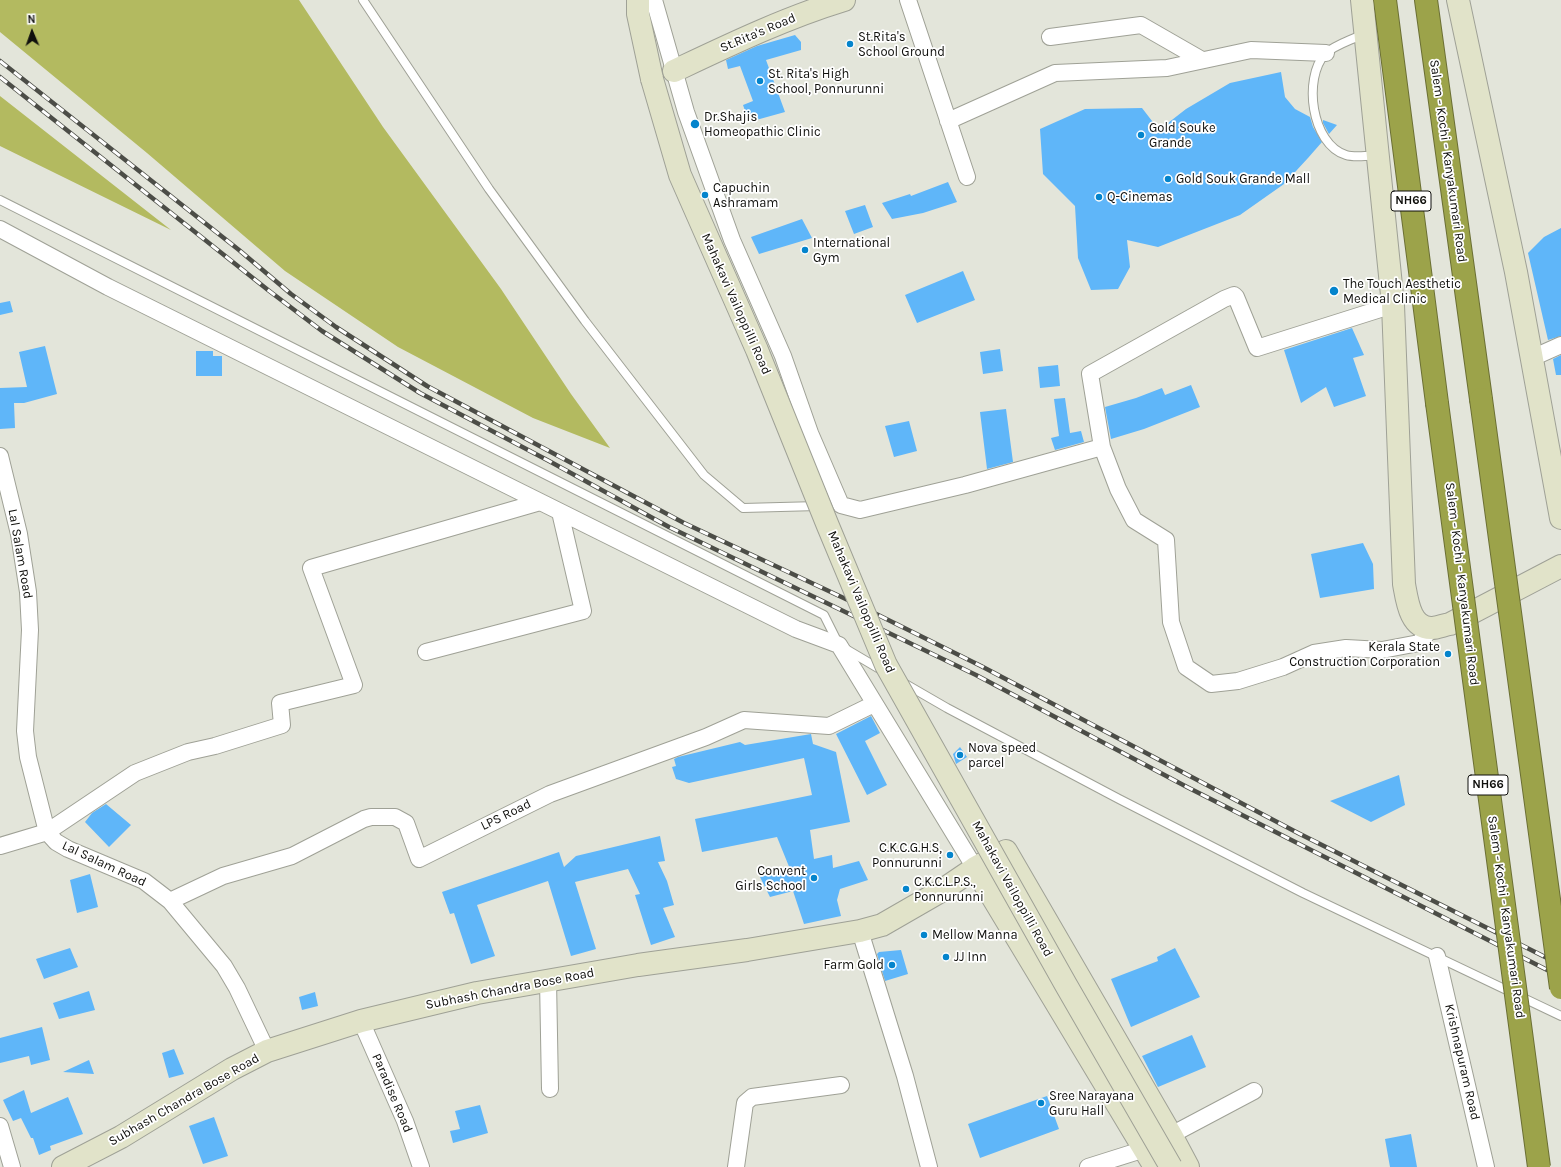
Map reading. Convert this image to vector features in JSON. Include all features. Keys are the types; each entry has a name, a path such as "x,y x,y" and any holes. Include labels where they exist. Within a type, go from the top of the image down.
{"highway":[{"name":"Salem - Kochi - Kanyakumari Road","path":"1385,0 1437,403 1540,1167"},
{"name":"Salem - Kochi - Kanyakumari Road","path":"1426,0 1561,988"}],"main road":[{"name":"Mahakavi Vailoppilli Road","path":"638,0 638,14 652,79 680,175 757,350 886,665 1066,985 1171,1167"},
{"name":"St.Rita's Road","path":"674,71 744,38 811,10 844,0"},
{"path":"1362,0 1393,306 1404,584 1411,614 1419,624 1431,628 1450,624 1561,566"},
{"path":"1458,0 1513,256 1561,518"},
{"name":"Subhash Chandra Bose Road","path":"77,1164 267,1051 361,1021 478,993 638,964 747,950 860,931 882,925 941,891 975,868 1006,850 1171,1135"},
{"path":"975,868 1150,1158"},
{"path":"1171,1135 1188,1167"}],"street":[{"path":"654,0 686,112 730,233 783,356 810,433 833,506 860,510 965,484 1102,447"},
{"path":"908,0 967,177"},
{"path":"1050,37 1141,25 1202,60"},
{"path":"948,121 1055,73 1167,68 1251,50 1326,53"},
{"path":"0,229 108,287 560,512 796,629 839,645 975,868"},
{"path":"1393,306 1257,348 1234,295 1224,298 1090,374 1102,447 1118,489 1134,520 1166,540 1171,622 1186,667 1211,684 1238,681 1283,667 1314,653 1346,648 1382,650 1419,643 1431,628"},
{"path":"1532,358 1561,345"},
{"name":"Lal Salam Road","path":"0,456 19,534 28,592 30,630 25,731 28,757 47,832 56,842 68,849 144,881 170,902 224,966 237,988 267,1051"},
{"path":"0,846 47,832 135,774 188,752 215,746 282,725 280,703 354,686 311,568 540,502"},
{"path":"426,652 583,611 560,512"},
{"name":"LPS Road","path":"170,902 223,876 292,856 371,817 395,817 406,823 418,859 550,794 706,737 744,720 829,726 874,704"},
{"path":"860,931 905,1076 929,1167"},
{"name":"Krishnapuram Road","path":"1437,956 1486,1167"},
{"path":"548,980 550,1089"},
{"name":"Paradise Road","path":"361,1021 405,1121 421,1167"},
{"path":"736,1167 745,1103 752,1097 841,1085"},
{"path":"1171,1135 1254,1091"},
{"path":"0,1126 12,1167"},
{"path":"1088,1167 1150,1158"}],"lane":[{"path":"364,0 489,189 585,321 704,474 743,508 833,506"},
{"path":"1366,33 1326,53 1316,69 1313,88 1314,113 1322,132 1331,145 1346,155 1378,156"},
{"path":"0,200 824,615 839,645 947,708 1119,799 1303,893 1561,1016"}],"green space":[{"path":"0,0 299,0 383,127 501,289 571,394 610,448 533,418 398,347 285,271 147,153 0,32"},
{"path":"0,96 171,230 0,146"}],"building":[{"name":"St. Rita's High School, Ponnurunni","path":"795,35 801,42 801,50 766,60 785,112 749,122 743,105 753,101 740,66 728,69 726,60 757,46"},
{"name":"Gold Souk Grande Mall","path":"1281,72 1285,97 1295,109 1310,117 1313,127 1322,142 1284,184 1240,215 1158,247 1127,240 1130,267 1118,289 1091,290 1078,258 1075,206 1043,174 1040,129 1085,109 1142,108 1159,130 1186,109 1230,83"},
{"path":"1323,120 1337,125 1329,134 1323,123"},
{"path":"948,182 957,202 923,213 892,219 882,203 910,194 911,196"},
{"path":"865,205 873,227 854,234 845,211"},
{"path":"802,219 812,238 759,254 751,237"},
{"path":"1561,228 1561,336 1548,340 1528,253 1544,237"},
{"path":"963,271 975,300 917,323 905,295"},
{"path":"10,301 13,312 0,315 0,303"},
{"path":"1352,328 1364,355 1353,358 1366,396 1334,407 1326,387 1301,403 1284,350"},
{"path":"45,346 57,394 24,403 14,403 15,428 0,429 0,388 27,387 19,352"},
{"path":"1000,349 1003,371 983,374 980,352"},
{"path":"196,351 213,351 213,356 222,356 222,376 196,376"},
{"path":"1561,355 1561,375 1556,375 1553,359"},
{"path":"1058,365 1060,386 1040,388 1038,367"},
{"path":"1191,385 1200,407 1144,429 1111,439 1105,407 1136,398 1162,388 1165,395"},
{"path":"1065,398 1070,433 1081,431 1084,442 1055,450 1051,438 1059,436 1054,399"},
{"path":"1006,409 1013,462 987,469 980,412"},
{"path":"909,421 917,451 894,457 885,426"},
{"path":"1363,543 1373,564 1374,589 1320,598 1311,554"},
{"path":"871,716 880,733 865,741 887,785 867,795 836,734"},
{"path":"811,734 813,744 836,752 850,822 810,830 814,859 832,855 833,868 859,861 868,880 840,889 837,900 841,916 804,924 793,891 770,897 760,877 790,869 777,837 702,852 695,819 812,795 804,758 689,783 676,779 672,767 676,766 674,759 678,757 740,742 745,745"},
{"name":"Nova speed parcel","path":"960,747 967,757 956,764 953,754"},
{"path":"1399,775 1405,805 1371,822 1330,801"},
{"path":"106,804 131,825 109,847 85,822 92,813"},
{"path":"660,836 665,861 658,862 667,881 674,905 663,908 675,937 651,945 635,895 640,894 628,869 575,882 596,949 571,956 548,881 477,905 495,956 471,964 454,913 450,914 442,892 559,852 564,867 576,856"},
{"path":"90,874 98,907 77,913 70,880"},
{"path":"70,948 78,967 44,979 36,959"},
{"path":"1175,948 1200,997 1131,1027 1111,979 1158,961 1157,957"},
{"name":"Farm Gold","path":"901,950 908,974 885,981 877,954 879,952"},
{"path":"89,991 95,1010 59,1019 53,1003"},
{"path":"315,992 318,1006 302,1010 299,997"},
{"path":"42,1027 50,1060 31,1065 29,1056 0,1063 0,1038"},
{"path":"1192,1035 1206,1067 1158,1087 1142,1056"},
{"path":"174,1049 184,1074 169,1078 162,1053"},
{"path":"89,1060 94,1074 63,1072"},
{"path":"24,1090 31,1113 68,1097 83,1134 50,1146 51,1150 39,1155 33,1138 31,1138 21,1118 13,1121 3,1100"},
{"path":"1047,1096 1059,1129 980,1158 968,1124"},
{"path":"480,1105 488,1133 453,1143 450,1131 460,1129 455,1111"},
{"path":"214,1117 228,1156 203,1164 189,1126"},
{"path":"1411,1134 1417,1167 1390,1167 1385,1139"}],"railway":[{"path":"0,61 239,250 291,294 336,327 427,386 684,523 850,601 981,666 1298,833 1561,965"},
{"path":"0,77 268,290 322,331 420,393 549,461 669,527 976,675 1187,787 1561,977"}],"place":[{"name":"St.Rita's School Ground","path":"850,44"},
{"name":"St. Rita's High School, Ponnurunni","path":"760,81"},
{"name":"Dr.Shajis Homeopathic Clinic","path":"695,124"},
{"name":"Gold Souke Grande","path":"1141,135"},
{"name":"Gold Souk Grande Mall","path":"1168,179"},
{"name":"Capuchin Ashramam","path":"705,195"},
{"name":"Q-Cinemas","path":"1099,197"},
{"name":"International Gym","path":"805,250"},
{"name":"The Touch Aesthetic Medical Clinic","path":"1334,291"},
{"name":"Kerala State Construction Corporation","path":"1448,654"},
{"name":"Nova speed parcel","path":"960,755"},
{"name":"C.K.C.G.H.S, Ponnurunni","path":"950,855"},
{"name":"Convent Girls School","path":"814,878"},
{"name":"C.K.C.L.P.S., Ponnurunni","path":"906,889"},
{"name":"Mellow Manna","path":"924,935"},
{"name":"JJ Inn","path":"946,957"},
{"name":"Farm Gold","path":"892,965"},
{"name":"Sree Narayana Guru Hall","path":"1041,1103"}]}
